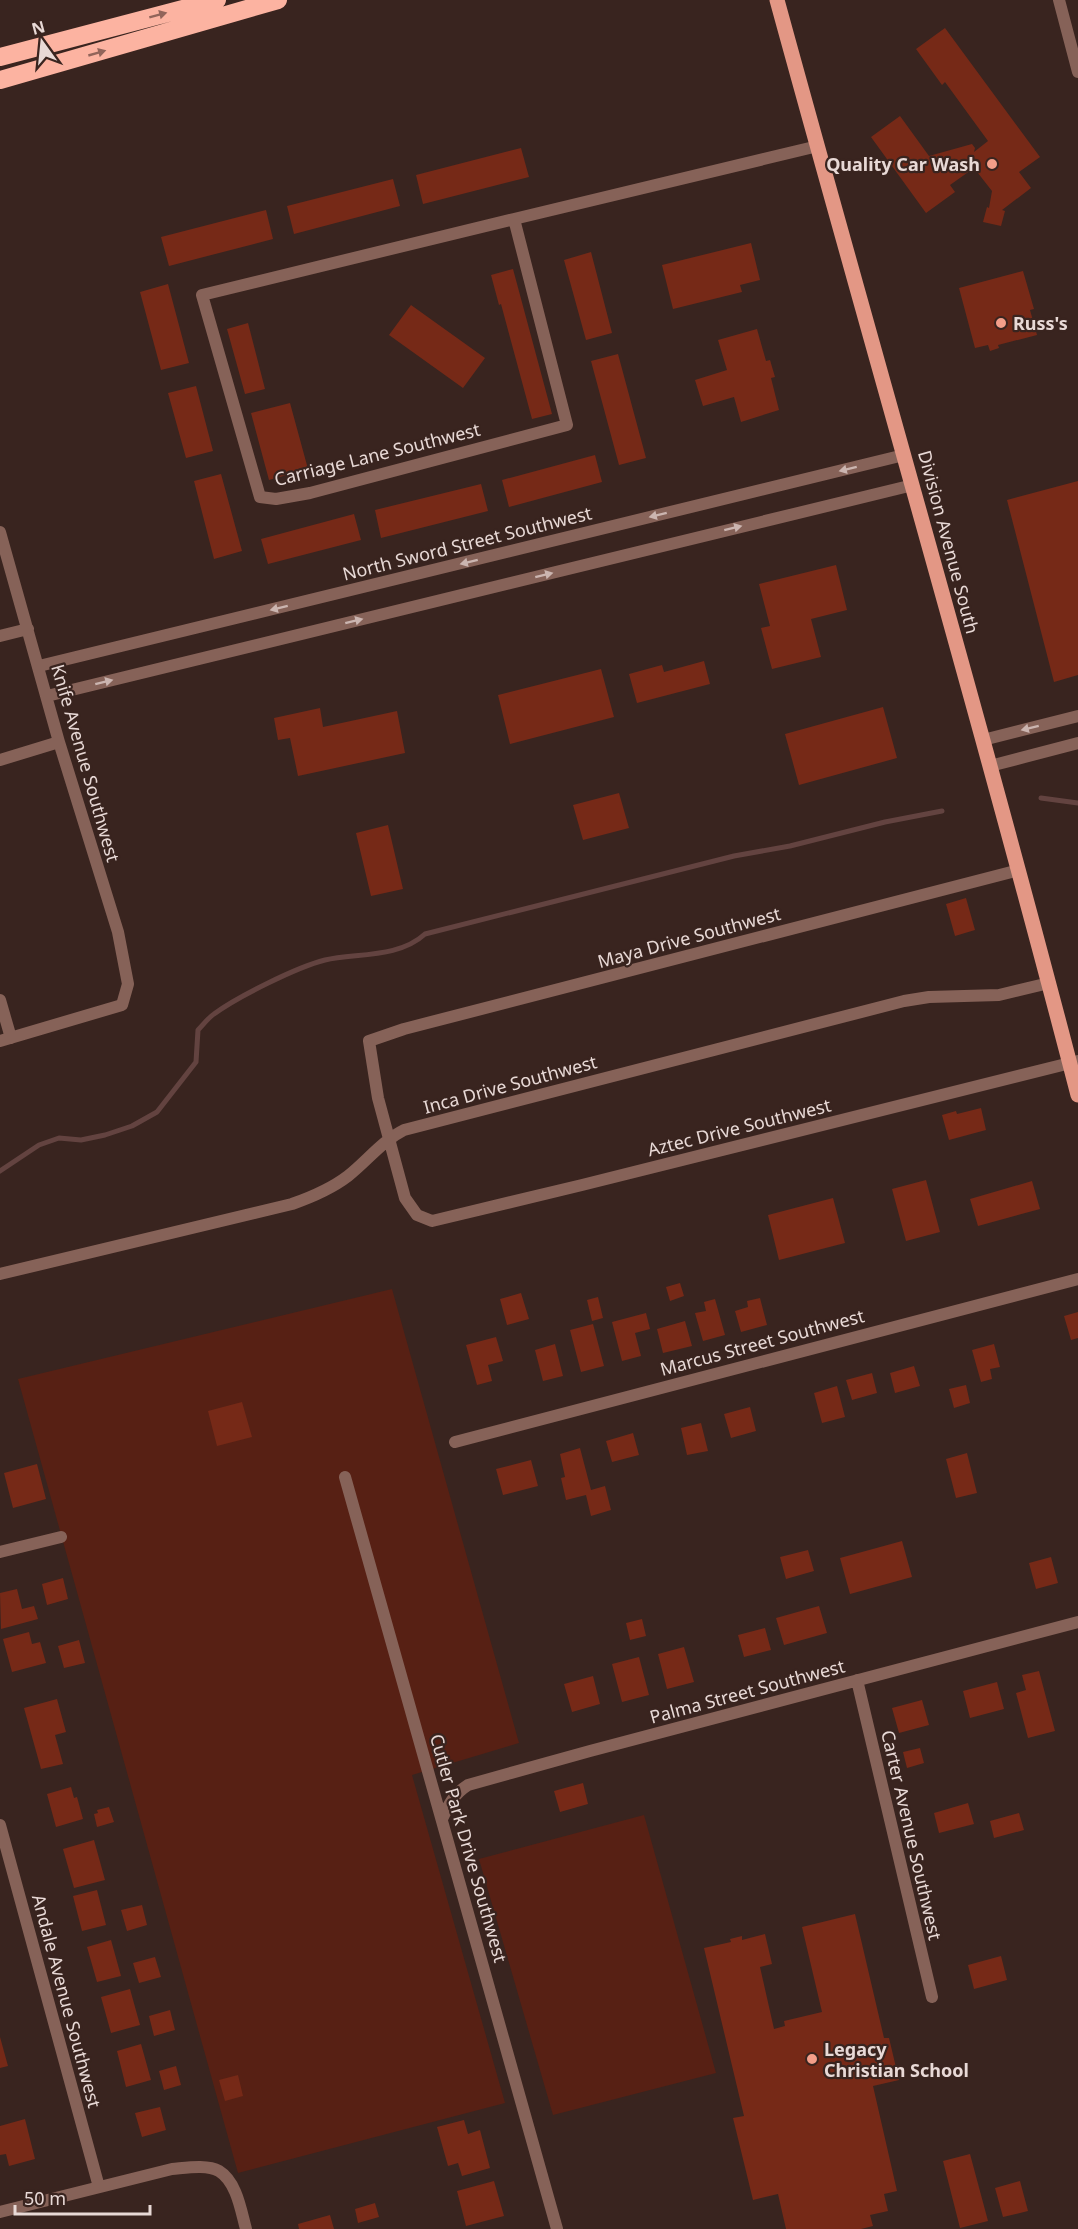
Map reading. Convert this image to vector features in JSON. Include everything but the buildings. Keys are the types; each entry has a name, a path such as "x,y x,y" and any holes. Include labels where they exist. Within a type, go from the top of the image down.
{"highway":[{"path":"0,57 217,0"},
{"path":"0,80 278,0"}],"main road":[{"name":"Division Avenue South","path":"777,0 1049,983 1074,1062 1078,1095"}],"street":[{"path":"1059,0 1078,72"},
{"name":"Carriage Lane Southwest","path":"514,219 567,425 310,493 276,499 260,497 202,295 514,219 818,146"},
{"name":"North Sword Street Southwest","path":"39,666 904,455"},
{"path":"47,696 913,485"},
{"name":"Knife Avenue Southwest","path":"0,532 59,742 118,932 128,984 122,1005 6,1040"},
{"path":"0,636 28,628"},
{"path":"983,740 1078,716"},
{"path":"0,760 59,742"},
{"path":"990,766 1078,743"},
{"name":"Maya Drive Southwest","path":"389,1139 378,1098 369,1041 415,1026 1019,870"},
{"name":"Inca Drive Southwest","path":"0,1274 292,1204 312,1197 339,1181 389,1139 404,1130 904,1000 929,996 999,995 1049,983"},
{"path":"0,1000 6,1040"},
{"name":"Aztec Drive Southwest","path":"389,1139 405,1198 417,1215 432,1221 1074,1062"},
{"name":"Marcus Street Southwest","path":"456,1442 1078,1279"},
{"name":"Cutler Park Drive Southwest","path":"345,1477 557,2229"},
{"path":"0,1552 61,1537"},
{"name":"Palma Street Southwest","path":"442,1819 451,1800 468,1785 1078,1622"},
{"name":"Carter Avenue Southwest","path":"857,1680 932,1997"},
{"name":"Andale Avenue Southwest","path":"0,1825 99,2187"},
{"path":"0,2212 172,2169 199,2167 218,2170 233,2187 246,2229"}],"shaded area":[{"path":"392,1289 519,1743 412,1775 505,2103 238,2173 18,1379"},
{"path":"644,1815 716,2073 553,2115 479,1859"}],"waterway":[{"path":"1041,798 1078,803"},
{"path":"0,1171 39,1145 59,1138 81,1140 105,1135 132,1126 157,1112 196,1062 198,1030 214,1014 237,999 299,969 325,960 390,951 415,942 425,934 734,856 790,846 885,822 942,811"}],"place":[{"name":"Quality Car Wash","path":"992,164"},
{"name":"Russ's","path":"1001,323"},
{"name":"Legacy Christian School","path":"812,2059"}]}
